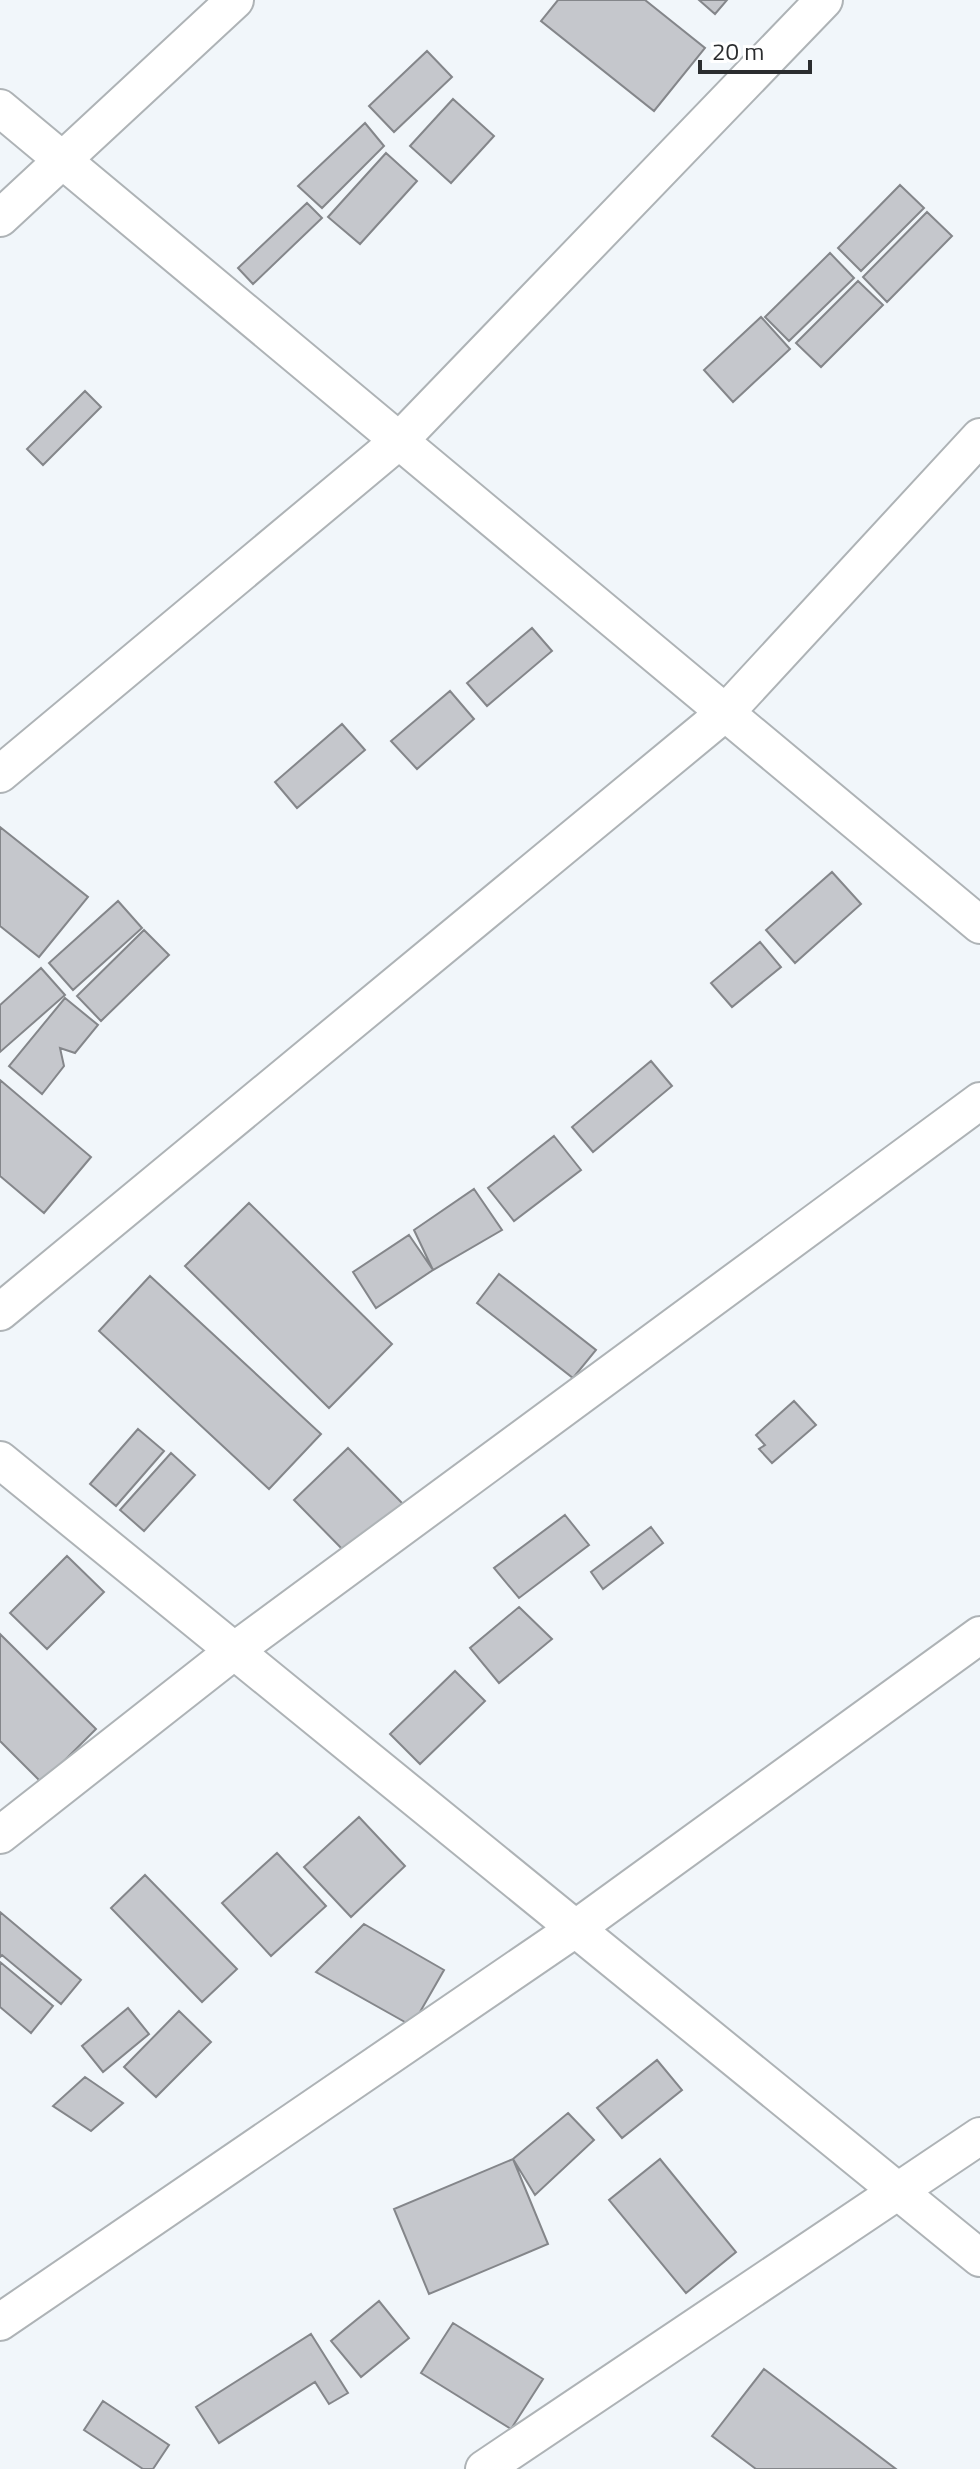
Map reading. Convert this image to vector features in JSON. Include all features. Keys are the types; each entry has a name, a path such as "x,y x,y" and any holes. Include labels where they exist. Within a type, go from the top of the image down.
{"street":[{"path":"0,218 235,0"},
{"path":"0,774 400,440 824,0"},
{"path":"0,108 980,925"},
{"path":"0,1312 726,712 980,437"},
{"path":"0,1835 234,1651 980,1101"},
{"path":"0,1460 980,2258"},
{"path":"0,2322 575,1929 980,1635"},
{"path":"484,2469 980,2136"}],"building":[{"path":"558,0 645,0 705,48 654,111 541,21"},
{"path":"699,0 727,0 715,14"},
{"path":"427,51 452,77 394,132 369,106"},
{"path":"453,99 494,136 451,183 410,146"},
{"path":"365,123 384,146 322,208 298,186"},
{"path":"386,153 417,181 360,244 328,217"},
{"path":"900,185 924,208 861,271 838,248"},
{"path":"307,203 322,218 253,284 238,268"},
{"path":"927,212 952,236 887,302 863,277"},
{"path":"830,253 854,278 789,341 765,317"},
{"path":"858,281 883,305 821,367 796,343"},
{"path":"761,317 790,349 733,402 704,370"},
{"path":"85,391 101,407 43,465 27,449"},
{"path":"532,628 552,651 487,706 467,683"},
{"path":"450,691 474,719 417,769 391,741"},
{"path":"342,724 365,750 297,808 275,782"},
{"path":"0,827 88,897 39,957 0,926"},
{"path":"832,872 861,904 795,963 766,930"},
{"path":"118,901 142,928 73,990 49,963"},
{"path":"144,930 169,955 101,1021 77,996"},
{"path":"760,942 781,967 732,1007 711,983"},
{"path":"41,968 65,995 0,1052 0,1005"},
{"path":"65,998 98,1025 75,1053 60,1048 64,1066 42,1094 9,1066"},
{"path":"651,1061 672,1086 593,1152 572,1127"},
{"path":"0,1080 91,1157 44,1213 0,1176"},
{"path":"554,1136 581,1170 514,1221 488,1188"},
{"path":"474,1189 502,1230 433,1270 414,1230"},
{"path":"249,1203 392,1344 329,1408 185,1266"},
{"path":"409,1235 433,1270 376,1308 353,1272"},
{"path":"499,1274 596,1350 573,1378 477,1303"},
{"path":"150,1276 321,1434 269,1489 99,1331"},
{"path":"794,1401 816,1425 772,1463 759,1449 765,1445 756,1435"},
{"path":"138,1429 164,1451 116,1506 90,1484"},
{"path":"348,1448 404,1505 350,1557 294,1500"},
{"path":"171,1453 195,1475 144,1531 120,1510"},
{"path":"565,1515 589,1545 519,1598 494,1568"},
{"path":"651,1527 663,1543 603,1589 591,1572"},
{"path":"67,1556 104,1592 47,1649 10,1613"},
{"path":"519,1607 552,1639 499,1683 470,1648"},
{"path":"0,1634 96,1729 42,1783 0,1741"},
{"path":"455,1671 485,1701 420,1764 390,1734"},
{"path":"359,1817 405,1866 351,1917 304,1867"},
{"path":"277,1853 326,1906 271,1956 222,1903"},
{"path":"145,1875 237,1969 202,2002 111,1908"},
{"path":"0,1912 81,1980 61,2004 2,1955 0,1957"},
{"path":"364,1924 444,1970 412,2026 316,1972"},
{"path":"0,1962 53,2006 31,2033 0,2007"},
{"path":"128,2008 149,2034 103,2072 82,2046"},
{"path":"179,2011 211,2042 156,2097 124,2067"},
{"path":"657,2060 682,2090 622,2138 597,2108"},
{"path":"85,2077 123,2103 91,2131 53,2106"},
{"path":"568,2113 594,2140 535,2195 513,2159"},
{"path":"513,2159 548,2244 429,2294 394,2209"},
{"path":"660,2159 736,2252 686,2293 609,2200"},
{"path":"379,2301 409,2338 361,2377 331,2341"},
{"path":"453,2323 543,2379 511,2429 421,2373"},
{"path":"311,2334 348,2393 329,2404 315,2382 219,2443 196,2407"},
{"path":"764,2369 896,2469 756,2469 712,2436"},
{"path":"103,2401 169,2445 153,2469 143,2469 84,2430"}]}
